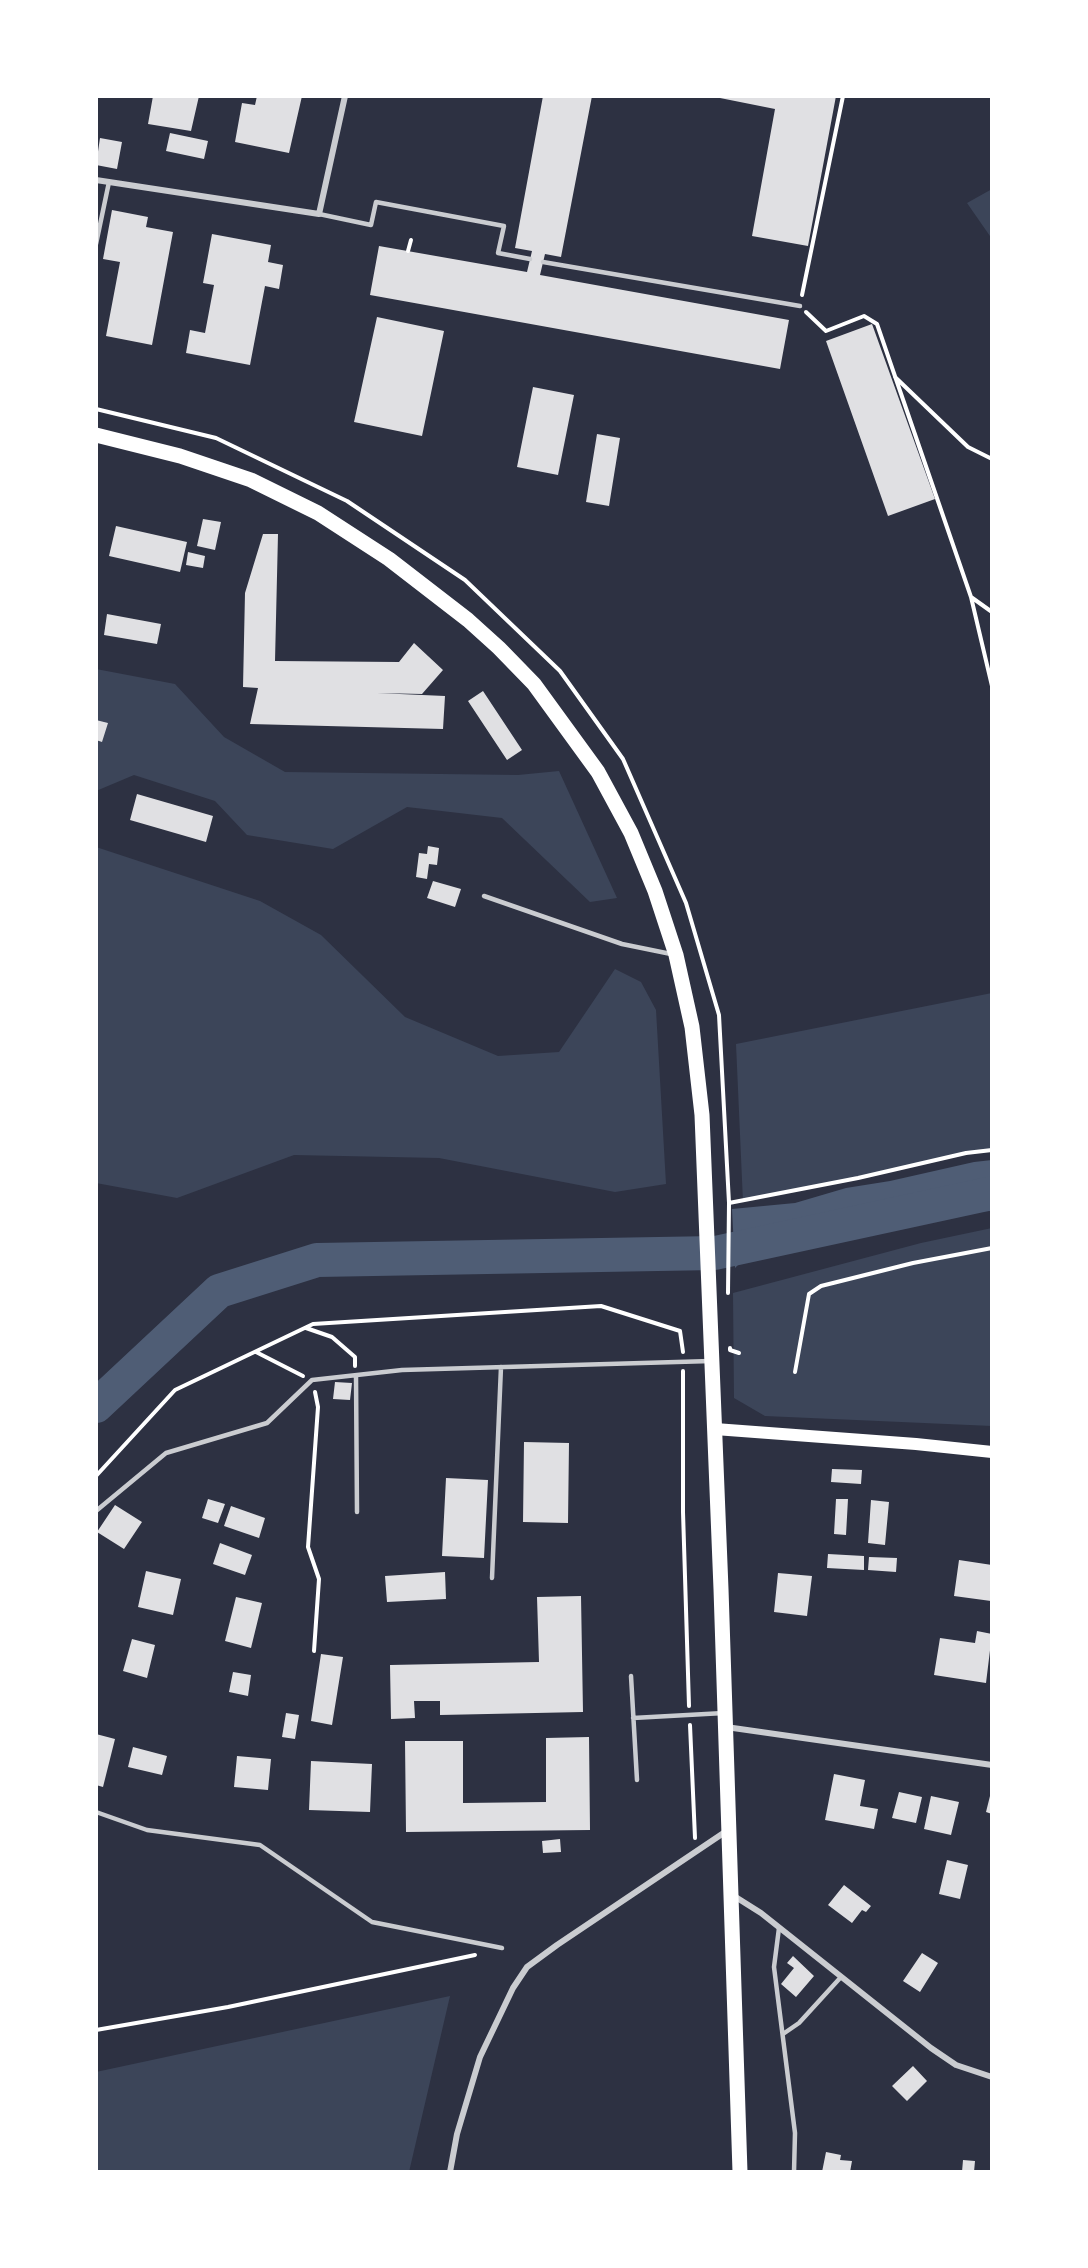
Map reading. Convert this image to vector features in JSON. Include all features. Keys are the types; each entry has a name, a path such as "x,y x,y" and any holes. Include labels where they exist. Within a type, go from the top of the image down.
{"main road":[{"path":"96,435 180,456 251,480 309,508 389,559 468,620 534,684 598,772 631,833 655,891 676,955 694,1040 702,1114 726,1720 740,2172"},
{"path":"715,1429 992,1452"}],"street":[{"path":"96,180 319,214 345,96"},
{"path":"726,1720 992,1765"},
{"path":"450,2172 457,2134 480,2057 513,1988 527,1967 556,1944 729,1829"},
{"path":"732,1894 779,1928 930,2048 956,2065 992,2077"}],"lane":[{"path":"96,244 109,182"},
{"path":"319,214 371,225 376,202 504,226 498,253 530,260"},
{"path":"543,262 800,306"},
{"path":"484,896 622,945 676,955"},
{"path":"96,1511 166,1452 267,1422 312,1380 402,1370 712,1361"},
{"path":"492,1578 501,1367"},
{"path":"356,1376 357,1512"},
{"path":"632,1676 637,1780"},
{"path":"633,1718 689,1715 726,1720"},
{"path":"96,1812 147,1830 260,1845 372,1922 502,1948"},
{"path":"779,1928 774,1967 795,2133 794,2172"},
{"path":"783,2034 799,2023 841,1977"}],"path":[{"path":"843,96 800,306 826,331 864,316 877,324 971,597 992,686"},
{"path":"408,251 411,240"},
{"path":"894,376 968,447 992,459"},
{"path":"96,409 216,438 347,501 465,580 560,672 623,759 686,903 719,1015 729,1203 728,1299"},
{"path":"971,597 992,612"},
{"path":"729,1203 858,1178 966,1153 992,1150"},
{"path":"795,1372 809,1294 821,1287 913,1263 992,1248"},
{"path":"96,1476 175,1390 313,1324 602,1306 680,1331 683,1350 683,1512 689,1715 696,1853"},
{"path":"305,1328 332,1337 347,1349 355,1357 356,1376"},
{"path":"730,1340 730,1350 739,1353"},
{"path":"255,1352 312,1380 318,1407 308,1547 319,1579 314,1651"},
{"path":"96,2030 228,2007 502,1948"}],"shaded area":[{"path":"992,189 992,239 967,203"},
{"path":"96,669 175,684 224,737 285,772 518,775 559,771 617,898 590,902 502,818 407,807 333,849 247,835 215,801 134,775 96,791"},
{"path":"96,847 260,901 321,935 405,1017 498,1056 559,1052 615,969 641,982 656,1010 666,1184 615,1192 439,1158 294,1155 177,1198 96,1183"},
{"path":"992,993 992,1149 743,1202 736,1044"},
{"path":"992,1160 992,1211 830,1215 761,1241 735,1268 732,1209 795,1203 846,1188"},
{"path":"992,1228 992,1426 765,1416 734,1398 733,1293 921,1243"},
{"path":"450,1996 409,2172 96,2172 96,2072"}],"building":[{"path":"153,96 199,96 191,131 148,124"},
{"path":"257,96 302,96 289,153 235,142 242,103 255,105"},
{"path":"543,96 592,96 561,257 545,254 540,275 789,320 780,369 370,295 379,246 527,272 532,251 515,248"},
{"path":"710,96 836,96 808,246 752,236 775,109"},
{"path":"170,133 208,141 204,159 166,151"},
{"path":"100,138 122,142 117,169 96,165"},
{"path":"112,210 148,217 146,227 173,232 152,345 106,336 120,262 103,259"},
{"path":"212,234 271,245 268,262 283,265 279,289 265,286 250,365 186,353 190,330 205,333 214,285 203,283"},
{"path":"377,317 444,331 422,436 354,422"},
{"path":"872,324 935,499 888,516 826,341"},
{"path":"533,387 574,395 558,475 517,467"},
{"path":"597,434 620,438 609,506 586,502"},
{"path":"203,519 221,522 215,550 197,546"},
{"path":"116,526 187,542 180,572 109,556"},
{"path":"263,534 278,534 275,661 399,662 414,643 443,670 422,694 377,693 445,696 443,729 250,724 258,688 243,687 245,593"},
{"path":"188,552 205,556 203,568 186,565"},
{"path":"107,614 161,624 157,644 104,635"},
{"path":"483,691 522,750 507,760 468,701"},
{"path":"96,720 108,723 102,742 96,740"},
{"path":"137,794 213,816 206,842 130,820"},
{"path":"428,846 439,848 437,865 429,864 427,879 416,877 419,853 427,854"},
{"path":"433,881 461,889 455,907 427,898"},
{"path":"335,1382 352,1383 350,1400 333,1399"},
{"path":"524,1442 569,1443 568,1523 523,1522"},
{"path":"832,1469 862,1470 861,1484 831,1482"},
{"path":"446,1478 488,1480 484,1558 442,1556"},
{"path":"208,1499 225,1504 218,1523 202,1518"},
{"path":"836,1499 848,1499 846,1535 834,1534"},
{"path":"871,1500 889,1502 885,1545 868,1543"},
{"path":"115,1505 142,1522 124,1549 97,1532"},
{"path":"231,1506 265,1518 259,1538 224,1526"},
{"path":"220,1543 252,1555 245,1575 213,1564"},
{"path":"828,1554 864,1556 864,1570 827,1568"},
{"path":"869,1557 897,1558 896,1572 868,1570"},
{"path":"959,1560 992,1565 991,1601 954,1596"},
{"path":"146,1571 181,1579 173,1615 138,1607"},
{"path":"445,1572 446,1599 387,1602 385,1576"},
{"path":"778,1573 812,1576 807,1616 774,1612"},
{"path":"581,1596 583,1712 440,1715 440,1701 414,1701 415,1718 391,1719 390,1665 539,1662 537,1597"},
{"path":"236,1597 262,1603 251,1648 225,1641"},
{"path":"977,1631 992,1634 986,1683 934,1675 940,1638 975,1643"},
{"path":"132,1639 155,1645 147,1678 123,1671"},
{"path":"321,1654 343,1657 332,1725 311,1721"},
{"path":"233,1672 251,1675 248,1696 229,1692"},
{"path":"286,1713 299,1715 295,1739 282,1737"},
{"path":"96,1734 115,1739 103,1787 96,1785"},
{"path":"589,1737 590,1830 406,1832 405,1741 463,1741 463,1803 546,1802 546,1738"},
{"path":"133,1747 167,1756 162,1775 128,1767"},
{"path":"237,1756 271,1759 268,1790 234,1787"},
{"path":"311,1761 372,1764 370,1812 309,1810"},
{"path":"834,1774 865,1780 860,1806 878,1809 874,1829 825,1820"},
{"path":"899,1792 922,1797 916,1823 892,1818"},
{"path":"992,1792 992,1814 986,1812"},
{"path":"931,1796 959,1802 951,1835 924,1829"},
{"path":"560,1839 561,1852 543,1853 542,1841"},
{"path":"947,1860 968,1865 960,1899 939,1894"},
{"path":"844,1885 871,1906 866,1912 862,1910 852,1923 828,1905"},
{"path":"922,1953 938,1963 920,1992 903,1981"},
{"path":"793,1956 814,1976 796,1997 781,1984 794,1968 787,1963"},
{"path":"913,2066 927,2081 907,2101 892,2086"},
{"path":"826,2152 841,2155 840,2160 852,2161 850,2172 822,2172"},
{"path":"963,2160 975,2161 974,2172 962,2172"}],"waterway":[{"path":"96,1406 219,1291 317,1260 715,1253 992,1193"}]}
